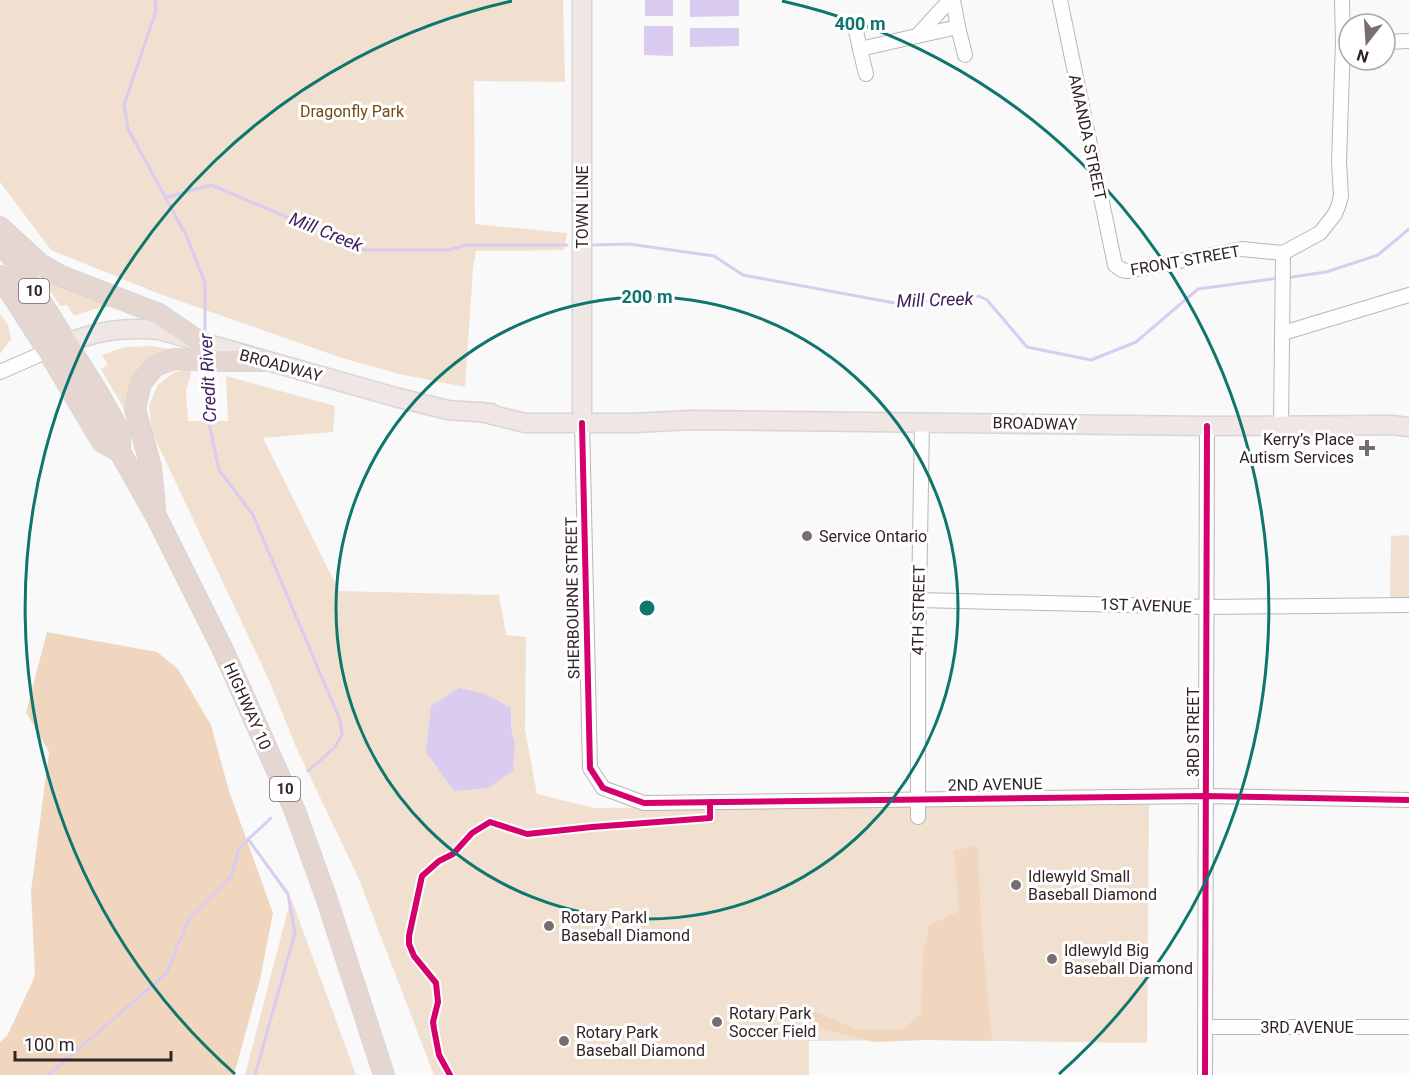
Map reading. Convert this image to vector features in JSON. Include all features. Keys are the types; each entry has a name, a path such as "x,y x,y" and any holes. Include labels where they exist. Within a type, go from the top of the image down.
{"highway":[{"path":"0,227 40,264 71,280 159,314 206,352"},
{"name":"HIGHWAY 10","path":"0,242 20,268 120,432 120,452 156,516 223,650 295,811 326,897 384,1075"},
{"name":"HIGHWAY 10","path":"0,276 102,442 120,452"},
{"path":"156,516 152,467 135,409 141,383 155,366 162,362 206,352 262,361"}],"main road":[{"name":"TOWN LINE","path":"582,0 582,419"},
{"path":"48,351 114,329 135,327 159,330 206,352"},
{"name":"BROADWAY","path":"262,361 448,410 582,419 633,415 670,420 1406,426"}],"street":[{"path":"951,0 965,56"},
{"path":"917,36 951,0"},
{"name":"AMANDA STREET","path":"1060,0 1113,261 1122,270"},
{"path":"860,49 958,27"},
{"path":"856,31 866,74"},
{"path":"1281,425 1283,252 1320,233 1335,214 1339,204 1345,72"},
{"name":"FRONT STREET","path":"1122,270 1163,265 1242,249 1283,252"},
{"path":"1283,333 1409,294"},
{"path":"0,372 48,351"},
{"name":"SHERBOURNE STREET","path":"582,419 590,768 592,772"},
{"name":"4TH STREET","path":"918,817 922,422"},
{"name":"3RD STREET","path":"1205,1075 1207,426"},
{"name":"1ST AVENUE","path":"919,600 1207,607 1409,605"},
{"name":"2ND AVENUE","path":"592,772 603,788 644,803 1206,796 1409,800"},
{"name":"3RD AVENUE","path":"1205,1027 1409,1027"}],"green space":[{"name":"Dragonfly Park","path":"0,0 563,0 565,82 474,81 474,86 475,224 567,233 564,250 476,251 465,387 399,374 342,358 157,293 51,250 0,182"},
{"path":"36,269 116,306 94,309 74,316 67,305 60,306"},
{"path":"0,314 8,325 11,339 0,354"},
{"path":"152,346 177,350 130,389 126,412 101,369 108,365 102,355 125,347"},
{"path":"192,369 186,392 188,421 228,421 226,376 335,406 333,432 263,438 339,591 499,595 506,635 526,637 525,730 537,794 594,808 1149,805 1147,1043 809,1041 809,1075 434,1075 358,877 296,747 268,678 152,432 149,405 158,385 174,372","holes":["431,706 511,708 511,727 515,744"]},
{"path":"1409,535 1409,598 1390,598 1391,536"},
{"path":"291,898 356,1075 245,1075"}],"shaded area":[{"path":"645,0 673,0 673,16 645,16"},
{"path":"690,0 739,0 739,16 690,17"},
{"path":"644,26 673,26 673,56 644,55"},
{"path":"690,28 739,28 739,46 690,47"},
{"path":"47,632 157,652 178,669 211,725 229,791 273,913 260,980 234,1075 0,1075 0,1042 7,1036 35,976 31,891 49,752 26,712"},
{"path":"459,688 486,694 511,708 511,727 515,744 513,771 488,788 454,791 426,752 431,706"},
{"path":"978,846 981,926 992,1041 875,1042 814,1027 802,1006 856,1029 900,1030 921,1015 923,956 929,925 959,911 954,850"}],"waterway":[{"name":"Credit River","path":"155,0 156,11 124,105 128,129 187,237 205,283 205,337"},
{"name":"Mill Creek","path":"165,198 211,185 365,250 448,250 466,245 567,245"},
{"name":"Mill Creek","path":"1285,278 1326,272 1378,255 1409,229"},
{"name":"Mill Creek","path":"591,245 629,244 714,256 743,275 900,304 979,296 987,300 1027,347 1091,360 1136,342 1198,289 1279,278"},
{"name":"Credit River","path":"206,368 206,409 219,470 253,515 340,720 342,735 334,748 308,771"},
{"name":"Credit River","path":"48,1075 167,973 188,920 231,877 239,848 271,818"},
{"path":"248,839 288,894 295,933 255,1075"}],"cycle path":[{"path":"582,423 590,768 603,788 644,803 1206,796 1409,800"},
{"path":"1205,1075 1207,426"},
{"path":"450,1075 439,1055 434,1029 433,1022 438,1002 436,983 414,956 409,944 422,876 439,861 453,854 472,833 490,822 527,834 710,818 710,802"}],"place":[{"name":"Kerry’s Place Autism Services","path":"1367,448"},
{"name":"Service Ontario","path":"807,536"},
{"name":"Idlewyld Small Baseball Diamond","path":"1016,885"},
{"name":"Rotary Parkl Baseball Diamond","path":"549,926"},
{"name":"Idlewyld Big Baseball Diamond","path":"1052,959"},
{"name":"Rotary Park Soccer Field","path":"717,1022"},
{"name":"Rotary Park Baseball Diamond","path":"564,1041"}]}
